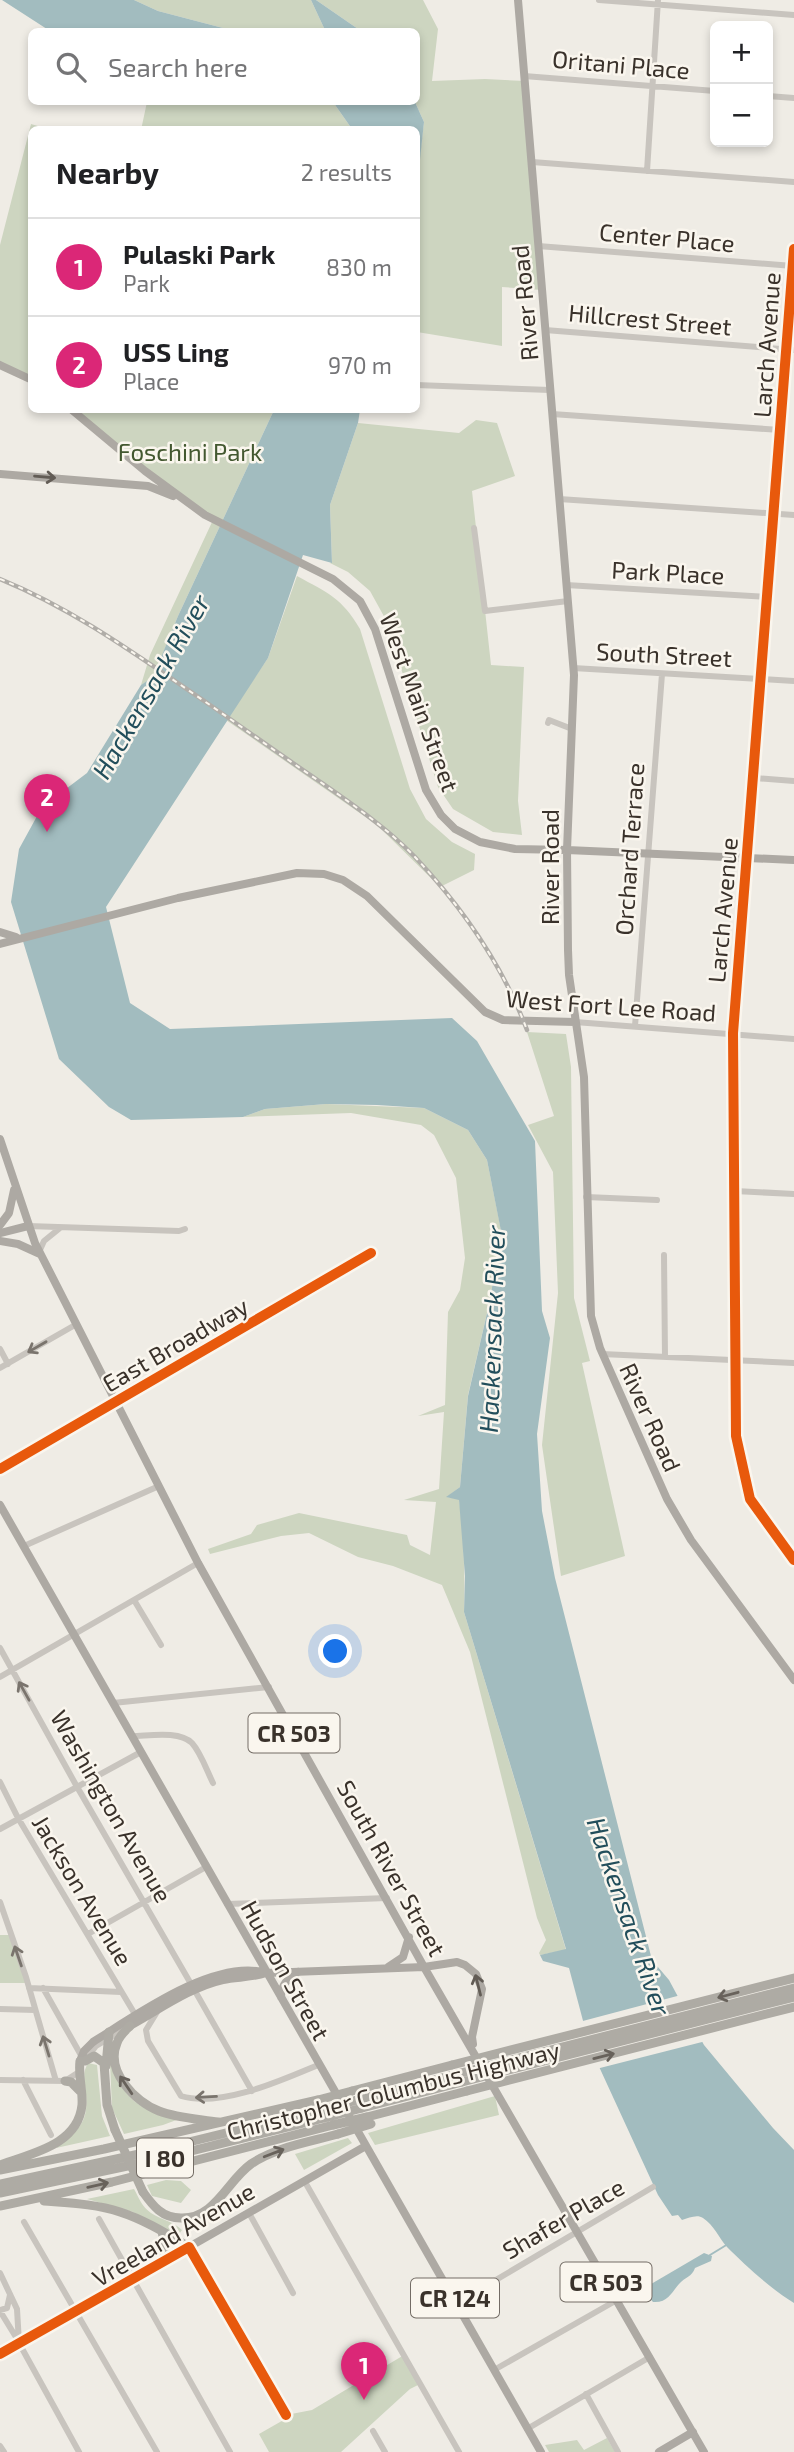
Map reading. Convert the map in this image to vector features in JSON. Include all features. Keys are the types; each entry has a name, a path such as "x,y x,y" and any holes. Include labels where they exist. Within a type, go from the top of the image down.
{"highway":[{"name":"Christopher Columbus Highway","path":"0,2206 124,2179 331,2121 362,2108 794,1978"},
{"name":"Christopher Columbus Highway","path":"0,2168 221,2123 318,2099 362,2108 397,2109 460,2078 794,1988"},
{"name":"Christopher Columbus Highway","path":"460,2078 794,1997"},
{"name":"Christopher Columbus Highway","path":"460,2078 794,2007"},
{"path":"130,2026 118,2040 115,2058 121,2078 134,2095 158,2111 221,2123"},
{"path":"108,2035 107,2105 115,2130 144,2192 161,2213 175,2218 190,2218 204,2213 241,2172 253,2163 331,2121 362,2108"},
{"path":"0,2168 59,2143 75,2127 82,2096 79,2073 82,2060 91,2056 100,2058 104,2063 106,2075"},
{"path":"61,2081 77,2087 82,2096"},
{"name":"Christopher Columbus Highway","path":"0,2184 144,2154 331,2121"},
{"name":"Christopher Columbus Highway","path":"0,2193 331,2121"},
{"path":"32,2200 112,2209 161,2230 188,2247"},
{"path":"159,2264 166,2248 161,2230"}],"main road":[{"name":"River Road","path":"518,0 573,668 567,850 569,975 584,1084 589,1299 602,1354 656,1478 679,1520 794,1680"},
{"path":"0,365 28,378"},
{"path":"76,413 145,471 188,502"},
{"path":"0,474 129,484 160,490 188,502"},
{"name":"West Main Street","path":"188,502 209,518 343,585 366,609 375,629 420,776 433,803 448,822 463,834 495,846 515,849 794,860"},
{"name":"West Fort Lee Road","path":"0,944 113,914 310,872 335,876 355,886 485,1012 503,1020 575,1022"},
{"path":"0,932 19,938"},
{"name":"South River Street","path":"0,1139 28,1226 40,1253 198,1563 424,1967 704,2452"},
{"path":"0,1225 9,1213 15,1187"},
{"path":"0,1233 28,1226"},
{"path":"0,1241 18,1244 40,1253"},
{"name":"Hudson Street","path":"0,1505 364,2147 457,2303 541,2452"},
{"path":"386,1969 403,1957 408,1937"},
{"path":"239,1970 246,1966 252,1949"},
{"path":"130,2026 193,1987 223,1980 266,1973 424,1967 457,1962 472,1969 482,1989 472,2037 474,2051"},
{"path":"82,2060 93,2042 135,2016 220,1973 253,1969 266,1973"},
{"path":"282,2000 281,1990 286,1981 298,1972"},
{"name":"Vreeland Avenue","path":"188,2247 364,2147"},
{"path":"659,2452 693,2432"}],"street":[{"path":"599,0 658,2 794,15"},
{"path":"647,171 658,2"},
{"name":"Oritani Place","path":"524,76 710,91"},
{"path":"773,96 794,98"},
{"path":"532,162 794,182"},
{"name":"Center Place","path":"538,246 793,267"},
{"name":"Larch Avenue","path":"794,249 790,350 780,430 733,1033 736,1436 750,1499 794,1560"},
{"name":"Hillcrest Street","path":"545,330 790,350"},
{"path":"420,385 550,390"},
{"path":"552,414 780,430"},
{"path":"129,484 148,482 145,471"},
{"path":"559,499 794,515"},
{"path":"474,528 485,611 568,601"},
{"name":"Park Place","path":"566,585 768,597"},
{"name":"South Street","path":"573,668 794,681"},
{"name":"Orchard Terrace","path":"635,1026 662,674"},
{"path":"548,723 549,720 572,729"},
{"path":"754,778 794,781"},
{"name":"West Fort Lee Road","path":"575,1022 794,1039"},
{"path":"735,1191 794,1194"},
{"path":"586,1197 657,1200"},
{"path":"28,1226 179,1231 185,1229"},
{"path":"40,1253 47,1237 62,1227"},
{"name":"East Broadway","path":"0,1469 371,1253"},
{"path":"664,1255 664,1357"},
{"path":"0,1368 75,1325"},
{"path":"0,1349 8,1364"},
{"path":"602,1354 794,1363"},
{"path":"24,1546 159,1486"},
{"path":"0,1677 198,1563"},
{"path":"134,1600 160,1645"},
{"name":"Washington Avenue","path":"0,1648 252,2091"},
{"path":"113,1703 269,1688"},
{"path":"132,1736 171,1735 191,1743 213,1783"},
{"path":"0,1829 76,1785 141,1752"},
{"name":"Jackson Avenue","path":"0,1782 18,1818 135,2016"},
{"path":"88,1934 206,1867"},
{"path":"227,1904 387,1898"},
{"path":"0,1902 61,2081"},
{"path":"0,1932 10,1932"},
{"path":"43,1988 82,2060 61,2081"},
{"path":"29,1989 121,1992"},
{"path":"0,2009 35,2010"},
{"path":"160,2009 146,2030 148,2041 179,2094 193,2098 252,2091 318,2065"},
{"path":"108,2035 130,2026"},
{"path":"0,2080 61,2081 79,2073"},
{"path":"23,2080 51,2135"},
{"path":"305,2182 459,2452"},
{"name":"Shafer Place","path":"457,2303 653,2187"},
{"path":"249,2213 293,2293"},
{"path":"99,2219 230,2452"},
{"path":"24,2222 157,2452"},
{"path":"188,2247 286,2416"},
{"name":"Vreeland Avenue","path":"0,2354 188,2247"},
{"path":"0,2273 9,2289 19,2320 19,2343"},
{"path":"9,2289 10,2303 7,2308 0,2310 79,2452"},
{"path":"494,2370 617,2300"},
{"path":"527,2429 650,2357"},
{"path":"586,2394 618,2452"},
{"path":"373,2431 385,2452"},
{"path":"0,2446 4,2452"}],"green space":[{"path":"134,0 311,0 324,28 223,28 158,11"},
{"path":"316,0 423,0 438,29 432,81 525,81 542,290 502,287 502,346 420,332 420,155 424,122 416,105 420,105 420,28 357,28"},
{"path":"146,105 335,105 350,126 142,126"},
{"path":"28,136 28,379 0,365 0,245"},
{"name":"Foschini Park","path":"76,413 273,413 178,616 153,678 141,685 150,655 213,520"},
{"path":"476,420 497,423 515,476 472,491 491,665 524,667 518,801 522,835 493,832 453,809 438,787 386,620 370,591 348,572 330,563 330,505 358,423 459,433"},
{"path":"297,576 340,603 360,629 410,789 426,819 452,842 475,854 474,870 440,887 377,825 226,720 268,658"},
{"path":"527,1032 566,1034 571,1067 574,1298 590,1361 582,1363 625,1556 561,1576 542,1445 558,1293 553,1172 528,1125 554,1116"},
{"path":"326,1104 424,1108 468,1130 487,1160 501,1230 490,1300 468,1395 460,1487 447,1497 459,1499 464,1555 464,1612 566,1950 539,1953 546,1940 537,1918 470,1652 442,1585 393,1566 358,1557 309,1533 281,1536 210,1554 208,1549 251,1534 257,1525 299,1513 407,1535 410,1545 430,1555 436,1502 404,1500 439,1489 444,1412 418,1416 445,1405 448,1312 460,1290 465,1258 456,1178 434,1135 421,1125 351,1113 243,1117 265,1109"},
{"path":"0,1935 12,1935 27,1983 0,1983"},
{"path":"110,2062 122,2087 135,2102 179,2119 124,2134 112,2108"},
{"path":"88,2063 97,2065 102,2116 110,2136 56,2148 78,2129 85,2115 84,2074"},
{"path":"495,2096 499,2115 375,2145 368,2133"},
{"path":"348,2138 352,2143 304,2170 295,2154"},
{"path":"166,2180 181,2181 191,2190 181,2203 152,2196 147,2185"},
{"path":"134,2189 148,2211 182,2230 177,2237 133,2212 87,2199"},
{"path":"404,2355 420,2384 410,2389 341,2452 269,2452 259,2434 287,2418 286,2415 312,2410"},
{"path":"607,2438 615,2452 549,2452 545,2445 577,2440 584,2450"}],"water":[{"path":"2,0 134,0 158,11 223,28 45,28"},
{"path":"311,0 316,0 357,28 324,28"},
{"path":"335,105 416,105 424,122 420,160 420,126 350,126"},
{"name":"Hackensack River","path":"273,413 360,413 330,505 332,563 303,555 268,658 106,907 130,1003 170,1029 452,1018 477,1041 535,1141 542,1311 550,1338 537,1434 542,1511 555,1578 652,1960 669,1980 704,2045 794,2150 794,2303 742,2262 703,2218 696,2216 682,2220 678,2215 672,2216 658,2195 590,2047 569,1968 543,1961 540,1955 566,1949 464,1612 465,1576 459,1500 446,1497 460,1487 468,1396 490,1300 501,1231 487,1160 468,1130 424,1108 326,1104 265,1109 243,1117 131,1120 109,1107 59,1059 11,902 19,849 42,807 87,773 141,685 153,677 178,616"},
{"path":"704,2253 712,2256 711,2261 695,2268 666,2299 653,2302 646,2294 646,2287"}],"pier":[{"path":"681,1995 706,2041 596,2069 586,2048 579,2022"}],"waterway":[{"path":"710,2255 728,2244"}],"railway":[{"path":"0,579 55,605 134,653 393,836 432,876 464,916 506,983 527,1030"}],"cycle path":[{"path":"794,249 733,1033 736,1436 750,1499 794,1560"},
{"path":"0,1469 371,1253"},
{"path":"0,2354 189,2247 286,2415"}],"place":[{"name":"USS Ling","path":"47,832"},
{"name":"Pulaski Park","path":"364,2400"}]}
